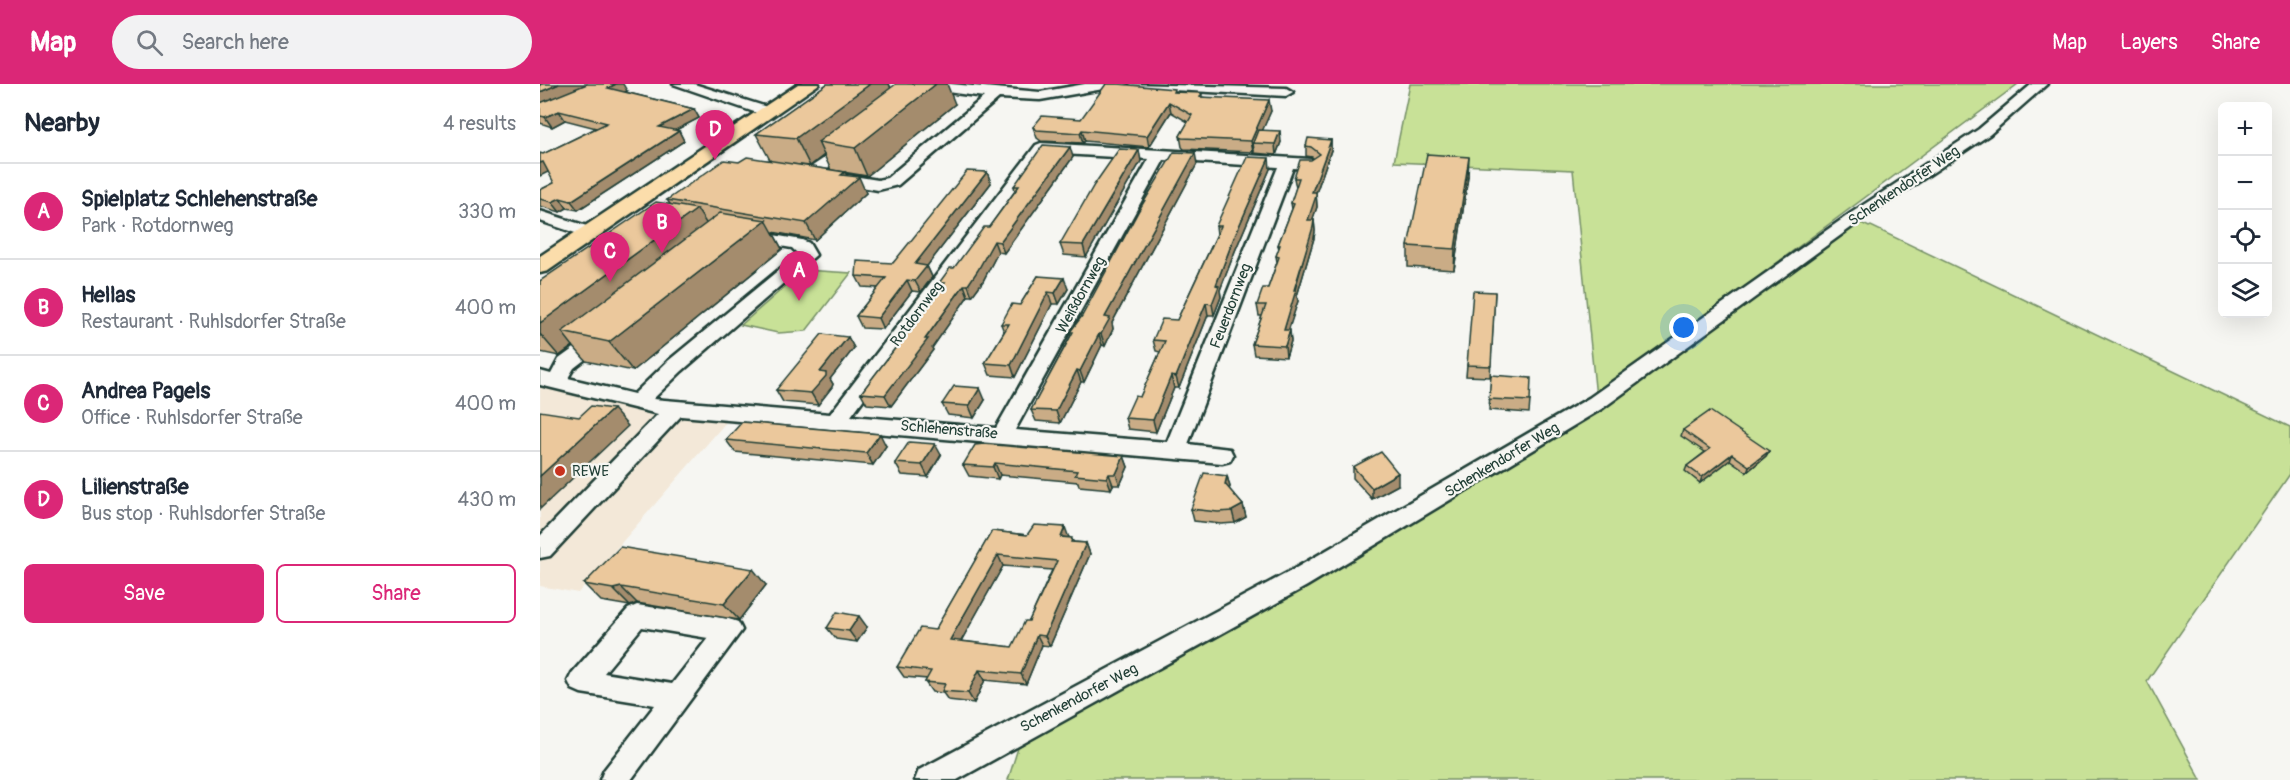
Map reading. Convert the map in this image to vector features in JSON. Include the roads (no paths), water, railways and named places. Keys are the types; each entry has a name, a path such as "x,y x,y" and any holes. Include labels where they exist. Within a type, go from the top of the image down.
{"main road":[{"path":"540,266 810,84"}],"street":[{"path":"680,84 768,112"},
{"path":"920,89 1041,96 1109,84"},
{"path":"1136,84 1287,92"},
{"name":"Schenkendorfer Weg","path":"929,780 1298,579 1596,403 1857,216 1984,132 2040,84"},
{"path":"775,170 811,173 878,185 892,182 996,94"},
{"path":"811,173 862,135"},
{"name":"Rotdornweg","path":"836,421 1041,148 1159,155"},
{"path":"1159,155 1311,164"},
{"name":"Weißdornweg","path":"1002,435 1159,155"},
{"name":"Feuerdornweg","path":"1175,450 1287,163"},
{"path":"540,216 590,233"},
{"path":"637,403 675,366 807,255 802,247 796,244 734,233"},
{"path":"546,379 556,366 566,364 614,328"},
{"name":"Schlehenstraße","path":"546,379 637,403 676,408 1222,454"},
{"path":"542,549 676,408"},
{"path":"614,780 729,630 637,616 581,681 677,697"}],"place":[{"name":"Lilienstraße","path":"715,160"},
{"name":"Hellas","path":"662,253"},
{"name":"Andrea Pagels","path":"610,282"},
{"name":"Spielplatz Schlehenstraße","path":"799,301"},
{"name":"REWE","path":"560,471"}]}
